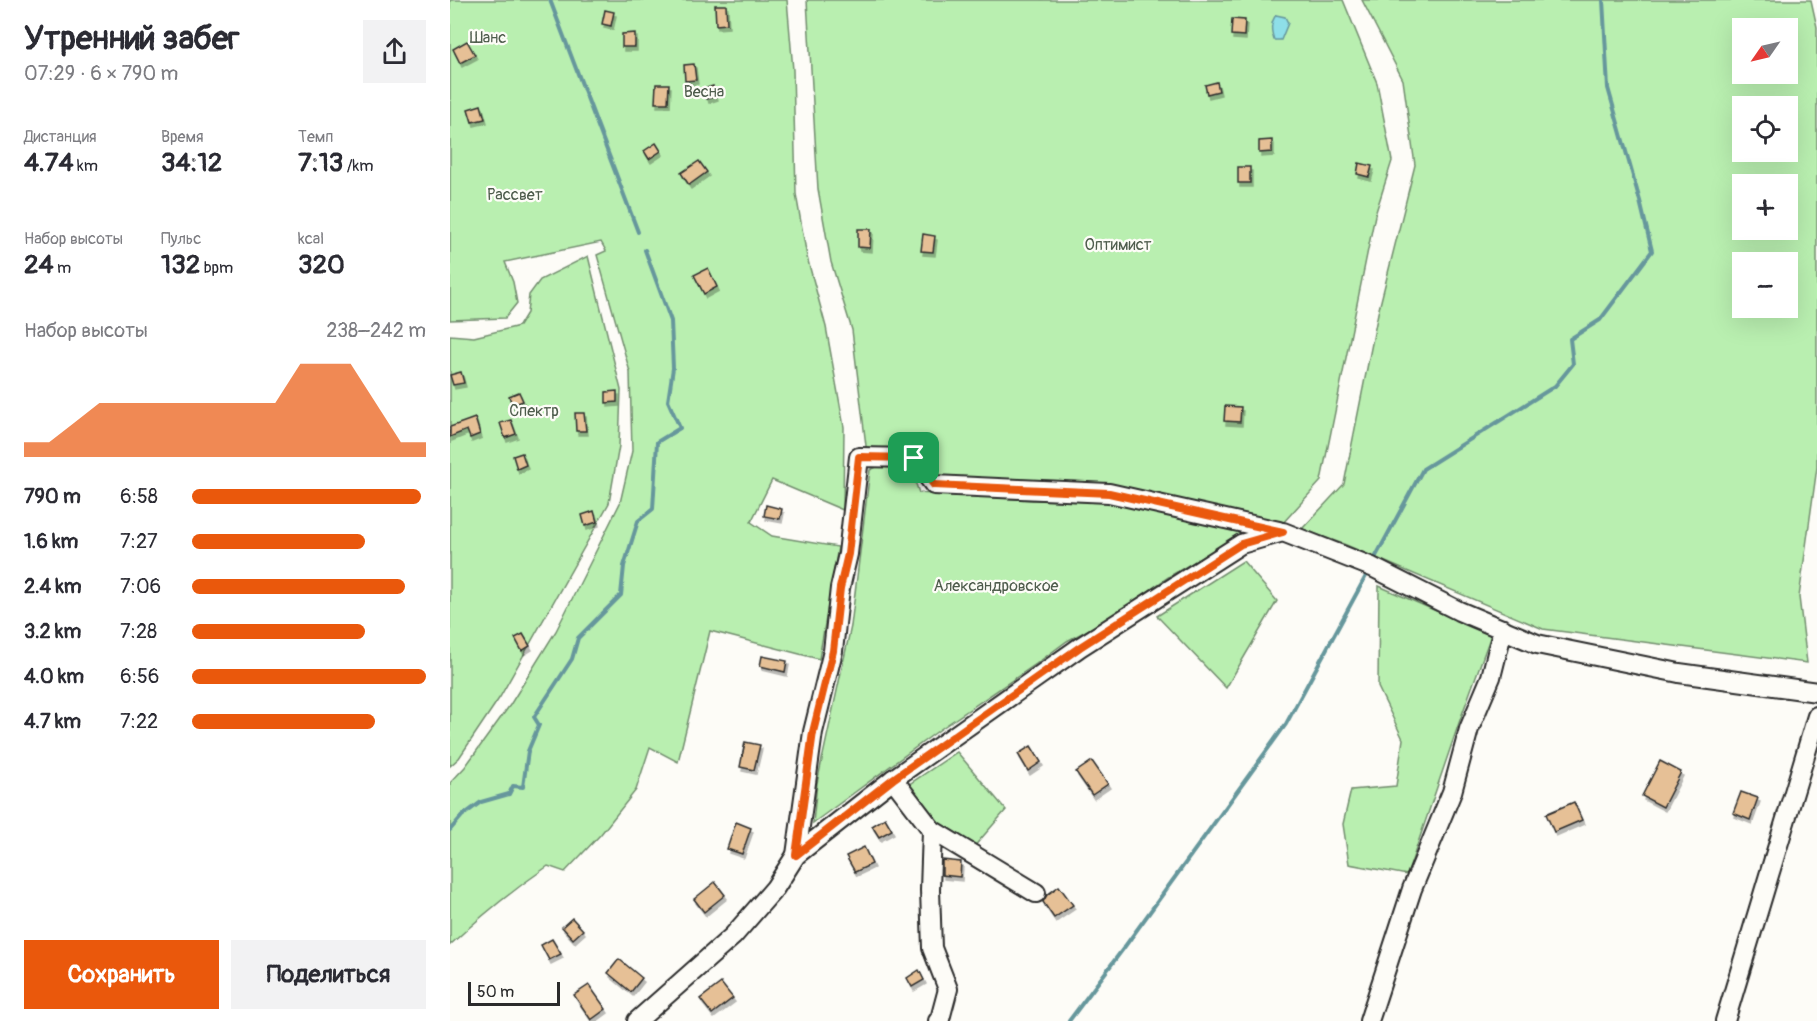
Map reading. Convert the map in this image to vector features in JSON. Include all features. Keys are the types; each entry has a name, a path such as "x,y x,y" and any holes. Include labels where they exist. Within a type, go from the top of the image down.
{"street":[{"path":"796,855 813,732 833,651 840,588 848,554 859,457 914,458 934,485 1109,493 1283,532 1372,567 1460,611 1537,644 1679,673 1817,692"},
{"path":"637,1021 733,936 775,888 796,855 893,779 1080,647 1241,544 1283,532"},
{"path":"1369,1021 1412,889 1452,792 1469,729 1491,677 1503,629"},
{"path":"1725,1021 1817,716"},
{"path":"893,779 932,830 1036,893"},
{"path":"932,830 930,890 932,948 948,989 938,1021"}],"green space":[{"path":"450,0 787,0 793,70 796,194 807,257 826,327 844,427 843,510 772,480 751,522 772,536 838,547 819,659 710,631 678,762 650,747 636,790 601,834 565,872 548,866 522,884 450,945 450,783 465,767 510,705 556,631 620,503 632,451 630,372 597,255 606,251 601,242 505,262 513,282 517,303 505,318 450,320"},
{"name":"Оптимист","path":"807,0 1343,0 1377,83 1392,161 1375,215 1321,481 1282,524 942,478 918,448 867,454 852,330 831,262 818,189"},
{"path":"1362,0 1811,0 1817,27 1817,467 1799,597 1807,663 1543,629 1346,545 1302,529 1344,484 1378,313 1415,165 1403,80"},
{"name":"Спектр","path":"588,256 621,390 619,446 609,503 500,697 459,758 450,766 450,335 474,337 519,326 527,313 529,295 540,280"},
{"name":"Александровское","path":"890,461 913,475 919,493 1104,502 1216,522 1253,535 1228,542 1170,576 1105,621 1067,641 942,728 813,823 817,783 851,626 870,470"},
{"path":"1243,561 1277,601 1226,688 1157,616"},
{"path":"1379,586 1491,635 1407,875 1349,864 1343,824 1351,790 1396,786 1403,739 1378,687"},
{"path":"957,752 1006,810 972,849 941,830 908,785"}],"water":[{"path":"1276,15 1285,17 1288,23 1281,40 1274,40 1272,33 1272,24"}],"building":[{"path":"715,5 726,5 727,24 716,25"},
{"path":"605,10 614,12 611,26 602,24"},
{"path":"1232,19 1245,20 1244,36 1231,35"},
{"path":"635,33 635,47 622,47 622,34"},
{"path":"467,41 475,55 460,63 453,49"},
{"path":"694,64 696,80 685,81 684,65"},
{"path":"1217,82 1219,91 1207,94 1205,85"},
{"path":"656,84 669,84 668,103 655,103"},
{"path":"713,86 716,96 707,99 704,89"},
{"path":"481,105 485,119 472,122 468,109"},
{"path":"1272,140 1272,152 1259,153 1259,141"},
{"path":"656,143 661,151 649,159 644,151"},
{"path":"699,161 707,172 689,185 681,173"},
{"path":"1359,163 1372,166 1369,177 1357,174"},
{"path":"1238,167 1250,167 1250,183 1238,183"},
{"path":"858,229 871,229 870,248 858,247"},
{"path":"923,234 935,236 933,252 921,251"},
{"path":"708,268 717,287 704,294 694,275"},
{"path":"461,372 464,383 453,385 450,375"},
{"path":"617,391 617,402 606,403 606,392"},
{"path":"519,392 523,401 512,405 509,396"},
{"path":"1225,406 1241,407 1240,422 1224,421"},
{"path":"575,413 584,413 586,431 576,431"},
{"path":"475,418 480,434 470,438 467,430 450,437 450,427"},
{"path":"511,420 516,434 505,438 500,423"},
{"path":"522,453 526,465 517,469 513,456"},
{"path":"766,505 782,509 780,519 764,516"},
{"path":"594,511 597,522 585,526 582,515"},
{"path":"523,634 530,646 522,651 515,638"},
{"path":"762,656 787,661 785,672 760,666"},
{"path":"745,742 760,745 754,770 740,767"},
{"path":"1031,746 1041,762 1028,771 1018,754"},
{"path":"1092,761 1108,784 1092,795 1076,772"},
{"path":"1660,761 1681,772 1663,807 1642,796"},
{"path":"1741,792 1758,798 1750,820 1733,813"},
{"path":"1574,802 1582,820 1554,832 1546,814"},
{"path":"885,818 892,830 879,837 872,826"},
{"path":"736,822 751,828 742,854 727,849"},
{"path":"864,847 872,864 855,872 846,856"},
{"path":"942,860 961,862 960,877 942,875"},
{"path":"715,882 725,895 704,912 694,899"},
{"path":"1059,886 1073,905 1054,918 1043,902 1047,895"},
{"path":"572,918 583,930 573,939 562,927"},
{"path":"552,939 561,954 549,960 541,945"},
{"path":"619,959 642,978 631,992 608,973"},
{"path":"919,970 924,980 912,987 907,978"},
{"path":"721,983 733,998 712,1014 700,999"},
{"path":"589,985 606,1009 591,1020 574,995"}],"waterway":[{"path":"550,0 638,232"},
{"path":"1375,558 1423,469 1555,386 1573,364 1570,339 1600,320 1652,251 1608,88 1603,0"},
{"path":"450,830 462,816 481,802 509,794 513,786 523,787 528,751 539,725 534,717 572,659 578,638 621,595 624,566 638,521 653,509 657,442 680,428 668,401 673,368 671,321 645,250"},
{"path":"1069,1021 1286,724 1366,576"}],"route":[{"path":"859,457 914,458 934,485 1109,493 1283,532 1241,544 1080,647 893,779 796,855 813,732 833,651 840,588 848,554 859,457"}],"park label":[{"name":"Шанс","path":"488,37"},
{"name":"Весна","path":"704,91"},
{"name":"Рассвет","path":"515,194"}]}
